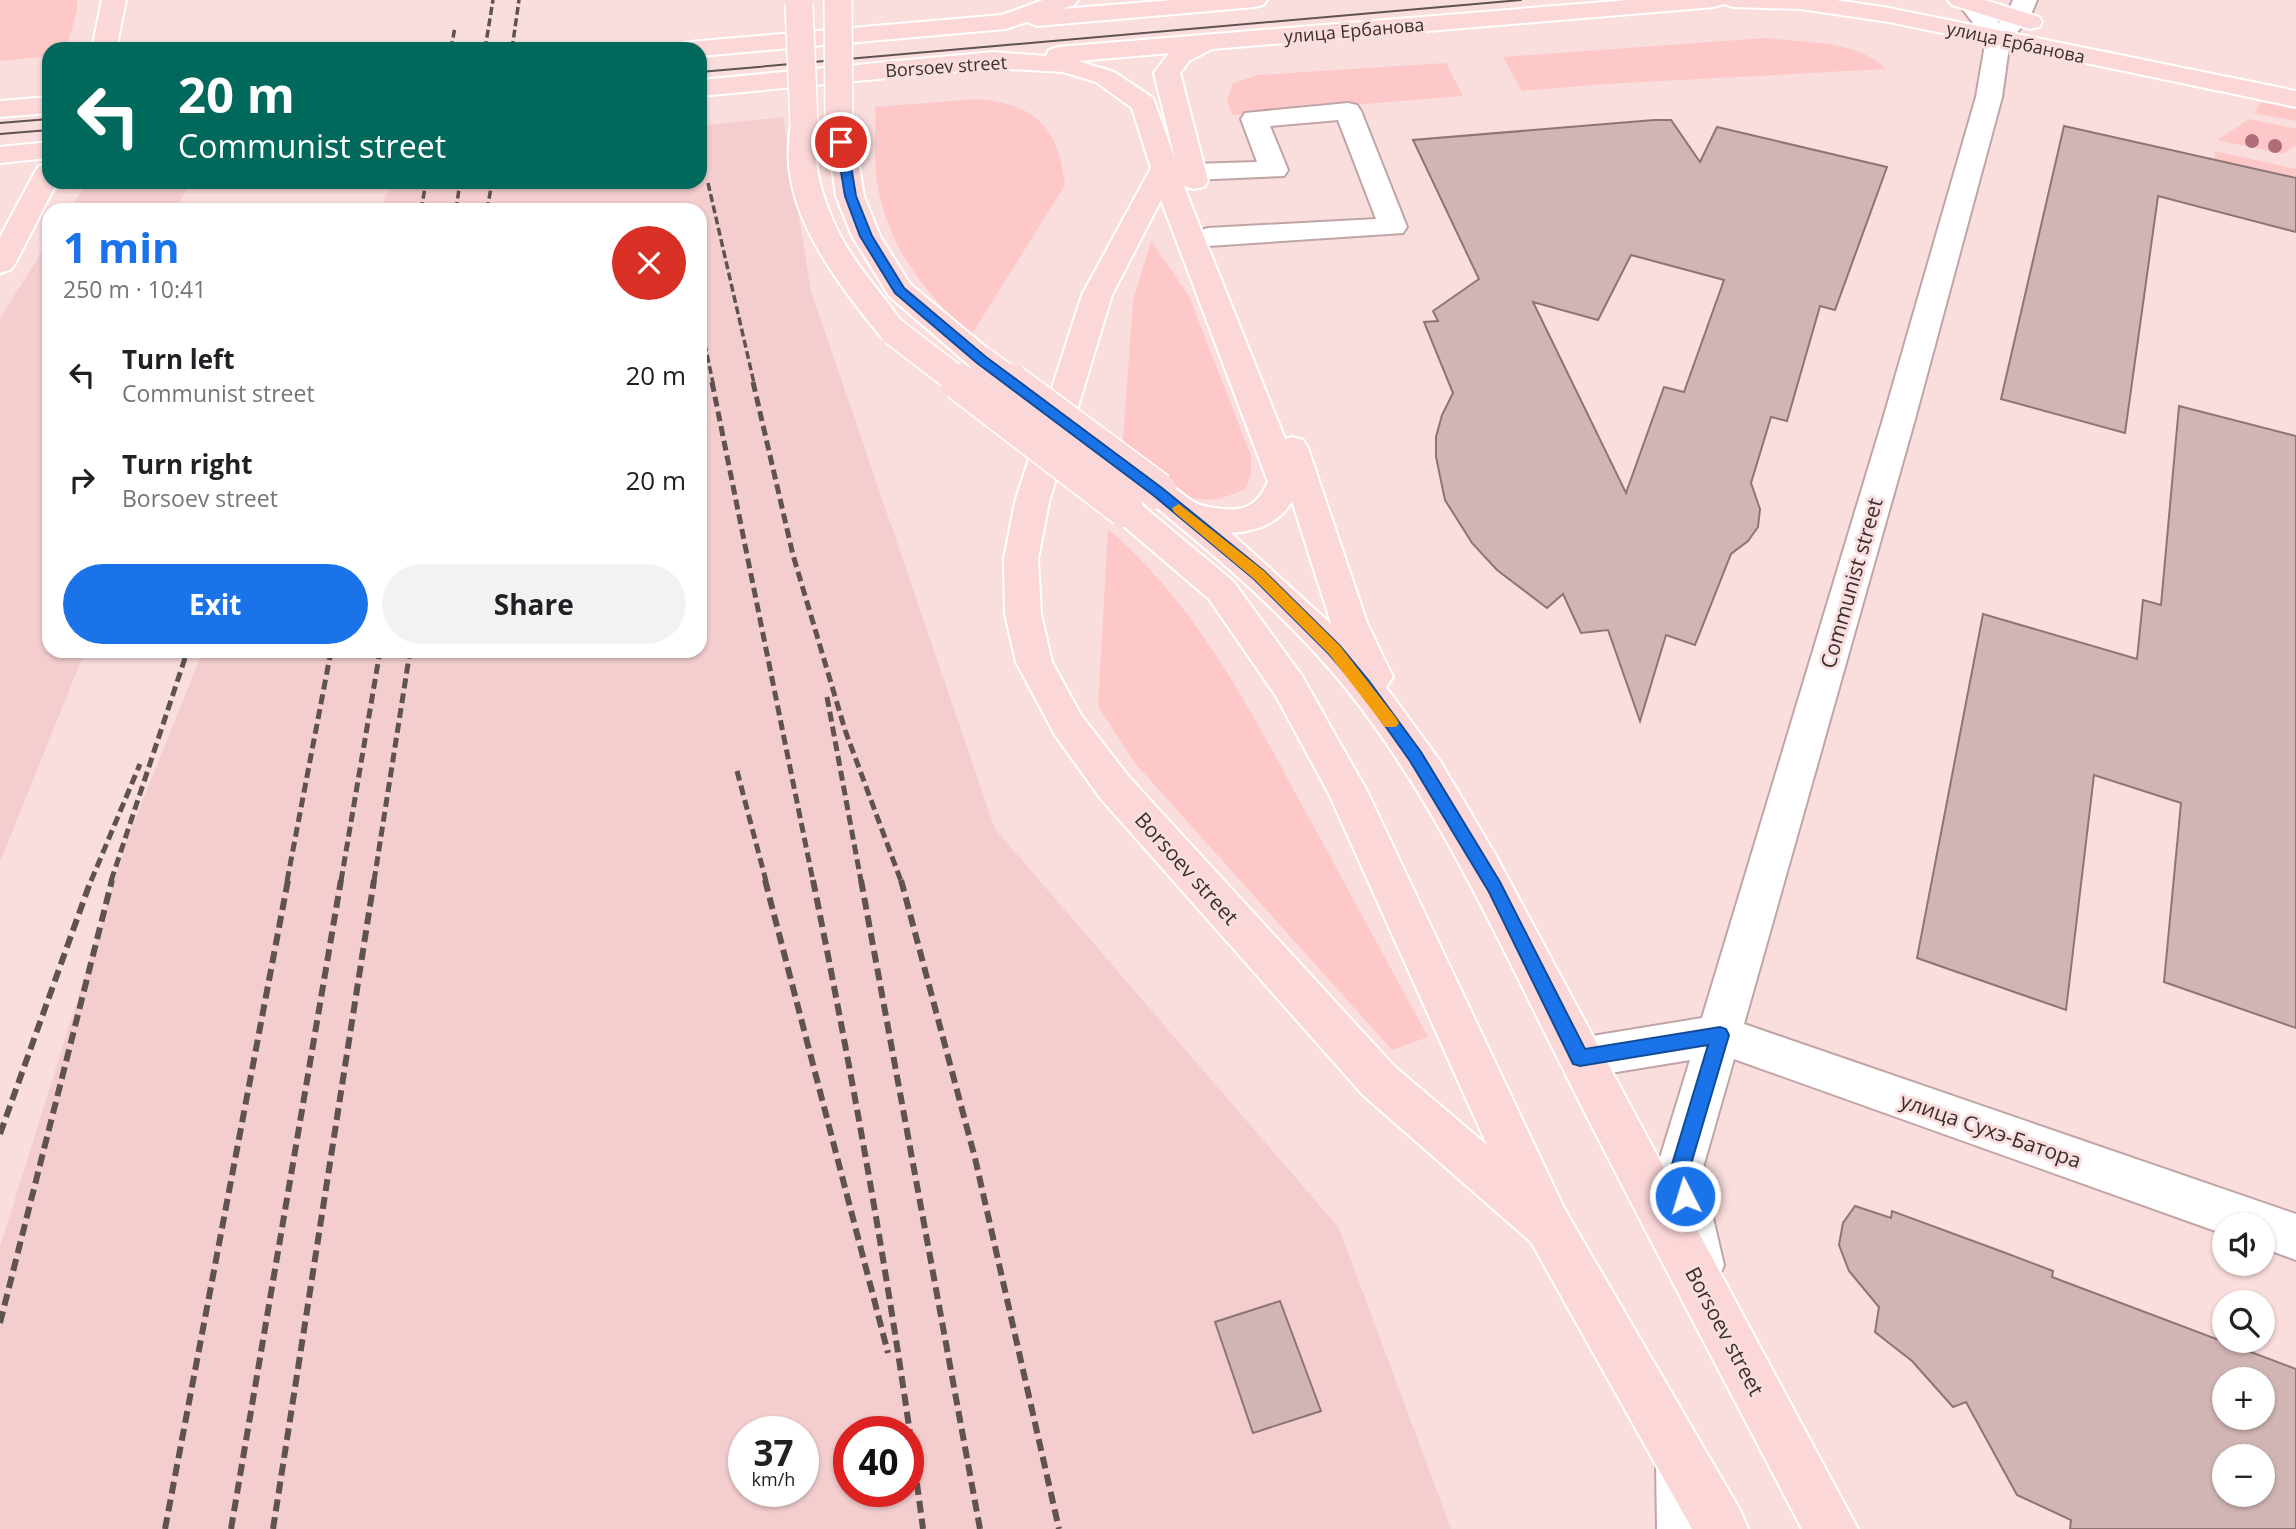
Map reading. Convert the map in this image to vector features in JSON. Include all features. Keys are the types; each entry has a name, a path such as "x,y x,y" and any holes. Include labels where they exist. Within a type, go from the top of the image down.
{"main road":[{"path":"105,42 114,0"},
{"name":"Borsoev street","path":"838,0 839,122 850,196 866,236 899,290 1155,504 1259,575 1334,650 1364,685 1415,757 1494,887 1580,1058 1831,1529"},
{"path":"1005,22 1066,0"},
{"path":"707,48 1005,22 1181,3 1255,0"},
{"name":"улица Ербанова","path":"993,60 1714,0"},
{"name":"улица Ербанова","path":"1733,0 1801,2 1889,15 2013,19 2296,76"},
{"path":"799,2 804,123 802,160 822,229 860,291 893,331 1155,504 1219,521 1249,519 1271,507 1285,482 1176,177"},
{"name":"улица Ербанова","path":"2013,19 2296,99"},
{"name":"Borsoev street","path":"1208,42 1180,56 1167,72 1176,177 1097,295 1032,502 1021,559 1023,614 1034,663 1068,726 1115,788 1370,1071 1548,1226"},
{"name":"Borsoev street","path":"707,87 993,60 1065,65 1105,77 1144,104 1176,177 1208,237 1296,458 1349,623 1415,757"},
{"path":"0,109 42,106"},
{"path":"0,155 42,151"},
{"path":"0,264 42,186"},
{"name":"Borsoev street","path":"1155,504 1221,590 1289,686 1347,791 1548,1226 1721,1529"}],"street":[{"path":"1964,1 2013,19"},
{"name":"Communist street","path":"1708,1298 1679,1171 2013,19"},
{"path":"1176,177 1274,170 1254,119 1348,111 1393,227 1208,237"},
{"path":"1580,1058 1720,1035"},
{"name":"улица Сухэ-Батора","path":"1720,1035 2228,1213"},
{"name":"улица Сухэ-Батора","path":"2275,1230 2296,1237"},
{"path":"1682,1460 1684,1529"}],"shaded area":[{"path":"0,0 77,0 77,11 68,42 42,42 42,57 0,61"},
{"path":"1766,38 1846,48 1874,60 1886,69 1522,91 1503,57"},
{"path":"1446,63 1463,96 1232,115 1227,100 1233,83 1258,75"},
{"path":"976,99 1014,106 1040,122 1057,147 1065,185 970,337 912,270 892,233 876,178 875,107"},
{"path":"2261,102 2296,109 2296,121 2254,113"},
{"path":"783,117 811,291 995,829 1339,1228 1451,1529 0,1529 0,1247 129,834 200,658 707,658 707,203 383,203 389,189 707,189 707,125"},
{"path":"2249,119 2296,129 2296,145 2282,154 2217,140"},
{"path":"2215,151 2296,169 2296,178 2215,160"},
{"path":"82,189 186,189 180,203 74,203"},
{"path":"1151,241 1189,296 1251,456 1251,474 1246,488 1227,496 1209,500 1179,494 1151,476 1122,452 1133,301"},
{"path":"42,252 42,658 82,658 0,862 0,318"},
{"path":"1108,529 1169,591 1218,659 1262,731 1428,1037 1392,1050 1134,762 1098,706"}],"building":[{"path":"1671,120 1700,162 1717,127 1887,167 1835,310 1820,306 1787,421 1771,417 1751,483 1760,509 1758,527 1748,541 1731,554 1695,645 1666,635 1640,721 1608,630 1581,633 1563,594 1547,608 1497,570 1472,543 1445,500 1436,457 1436,437 1442,415 1453,393 1424,322 1438,321 1433,311 1479,279 1413,140","holes":["1631,255 1724,280 1684,392 1664,387 1626,493 1533,302 1598,320"]},
{"path":"2064,126 2296,178 2296,232 2158,196 2125,433 2001,399"},
{"path":"2179,406 2296,436 2296,1028 2164,982 2181,803 2094,775 2066,1010 1917,958 1983,614 2137,659 2143,600 2161,605"},
{"path":"1855,1206 1891,1218 1892,1211 2053,1271 2052,1277 2212,1337 2212,1353 2254,1353 2296,1369 2296,1529 2070,1529 2071,1520 2017,1495 1966,1402 1953,1407 1912,1361 1875,1332 1879,1307 1849,1271 1839,1245 1843,1223"},
{"path":"1280,1301 1321,1411 1253,1433 1215,1322"}],"tram line":[{"path":"707,71 1521,0"},
{"path":"0,123 42,120"},
{"path":"0,134 42,131"}],"railway":[{"path":"486,42 493,0"},
{"path":"513,42 519,0"},
{"path":"452,42 455,27"},
{"path":"708,183 754,383"},
{"path":"422,203 425,189"},
{"path":"457,203 459,189"},
{"path":"488,203 491,189"},
{"path":"707,354 713,383"},
{"path":"712,382 813,881"},
{"path":"753,382 793,555 845,730 901,881"},
{"path":"111,881 185,658"},
{"path":"287,881 330,658"},
{"path":"341,881 379,658"},
{"path":"374,881 409,658"},
{"path":"827,697 861,881"},
{"path":"91,881 140,764"},
{"path":"737,771 766,881"},
{"path":"0,1134 91,880"},
{"path":"0,1323 112,880"},
{"path":"165,1529 288,880"},
{"path":"231,1529 341,880"},
{"path":"273,1529 374,880"},
{"path":"765,880 888,1353"},
{"path":"813,880 874,1203 923,1529"},
{"path":"861,880 980,1529"},
{"path":"901,880 975,1158 1059,1529"}],"slow traffic":[{"path":"1179,508 1259,575 1334,650 1364,685 1391,723"}],"route":[{"path":"841,142 850,196 866,236 899,290 982,360 1158,491 1259,575 1334,650 1364,685 1415,757 1494,887 1580,1058 1720,1035 1679,1171 1685,1196"}]}
